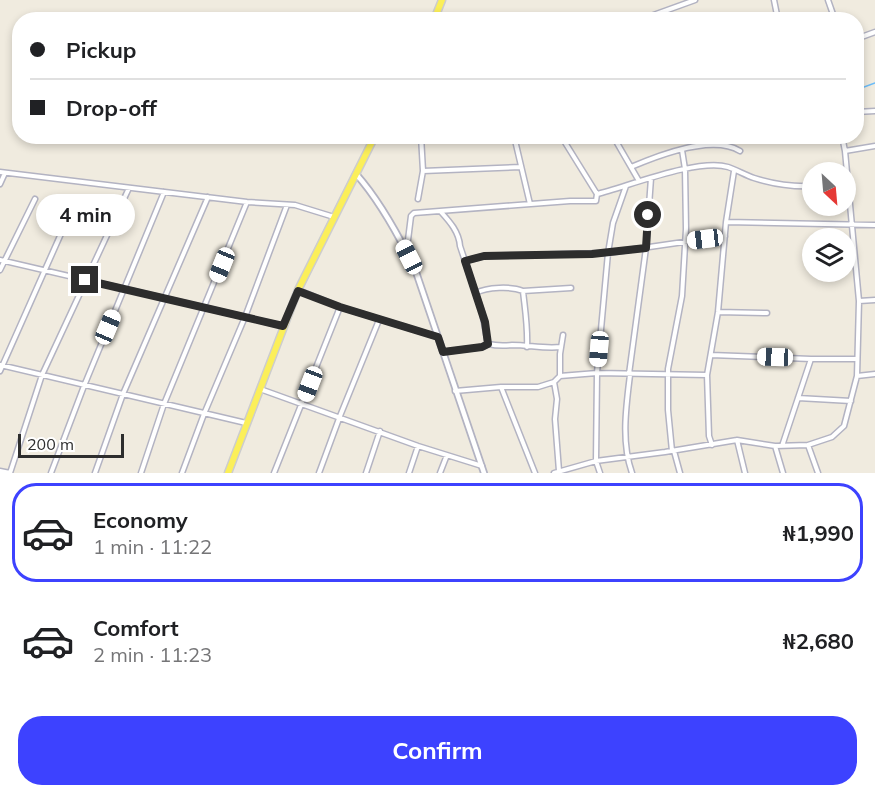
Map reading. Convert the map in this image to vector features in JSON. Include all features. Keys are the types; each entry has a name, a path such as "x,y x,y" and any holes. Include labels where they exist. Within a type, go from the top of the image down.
{"main road":[{"path":"228,473 298,291 371,144"}],"street":[{"path":"662,12 695,0"},
{"path":"418,199 423,171 422,144"},
{"path":"516,144 530,204"},
{"path":"404,246 408,240 411,216 414,213 578,200 596,201 597,194 566,144"},
{"path":"618,144 639,181"},
{"path":"844,144 846,162"},
{"path":"631,167 695,146 731,146 740,151"},
{"path":"845,152 875,146"},
{"path":"680,473 673,451 668,410 668,374 682,296 685,169 682,150"},
{"path":"597,194 663,173 714,166 728,167 734,171 783,185 802,186"},
{"path":"423,171 521,167"},
{"path":"712,445 709,435 706,375 718,312 726,222 734,171"},
{"path":"0,184 2,173 306,207 335,217"},
{"path":"356,174 366,185 404,246 415,269 484,473"},
{"path":"632,473 626,456 626,408 646,248 651,178"},
{"path":"600,473 596,461 597,373 608,253 614,223 626,186"},
{"path":"0,471 10,473 42,375 129,188"},
{"path":"51,473 84,386 164,192"},
{"path":"95,473 123,394 208,197"},
{"path":"0,270 2,261 35,199"},
{"path":"141,473 164,404 247,202"},
{"path":"182,473 287,205"},
{"path":"0,371 72,209"},
{"path":"441,211 453,226 485,322 488,344"},
{"path":"554,382 557,399 555,419 558,472 596,461 736,440 775,446 808,446 832,437 844,426 857,376 859,301 851,216"},
{"path":"726,222 875,225"},
{"path":"465,261 484,256 608,253 725,236"},
{"path":"2,261 283,326"},
{"path":"476,293 496,289 523,291 571,288"},
{"path":"298,291 379,320 438,337"},
{"path":"523,291 529,331 527,347"},
{"path":"859,301 875,300"},
{"path":"274,473 340,307"},
{"path":"718,312 767,313"},
{"path":"319,473 339,416 379,320"},
{"path":"560,376 563,335"},
{"path":"443,352 482,347 488,344 500,347 561,347"},
{"path":"711,355 857,359"},
{"path":"782,446 811,359"},
{"path":"1,365 246,423"},
{"path":"455,391 538,387 554,382 560,376 597,373 706,375"},
{"path":"857,376 875,374"},
{"path":"501,387 536,473"},
{"path":"260,389 418,446 482,466"},
{"path":"797,398 851,401"},
{"path":"366,473 380,431"},
{"path":"736,440 745,473"},
{"path":"409,473 418,446"},
{"path":"775,446 783,473"},
{"path":"808,446 818,473"},
{"path":"440,473 447,455"}],"waterway":[{"path":"864,87 875,83"}],"route":[{"path":"85,280 283,326 298,291 388,323 438,337 443,352 486,347 488,344 485,322 465,261 473,257 484,256 592,254 646,248 648,215"}]}
